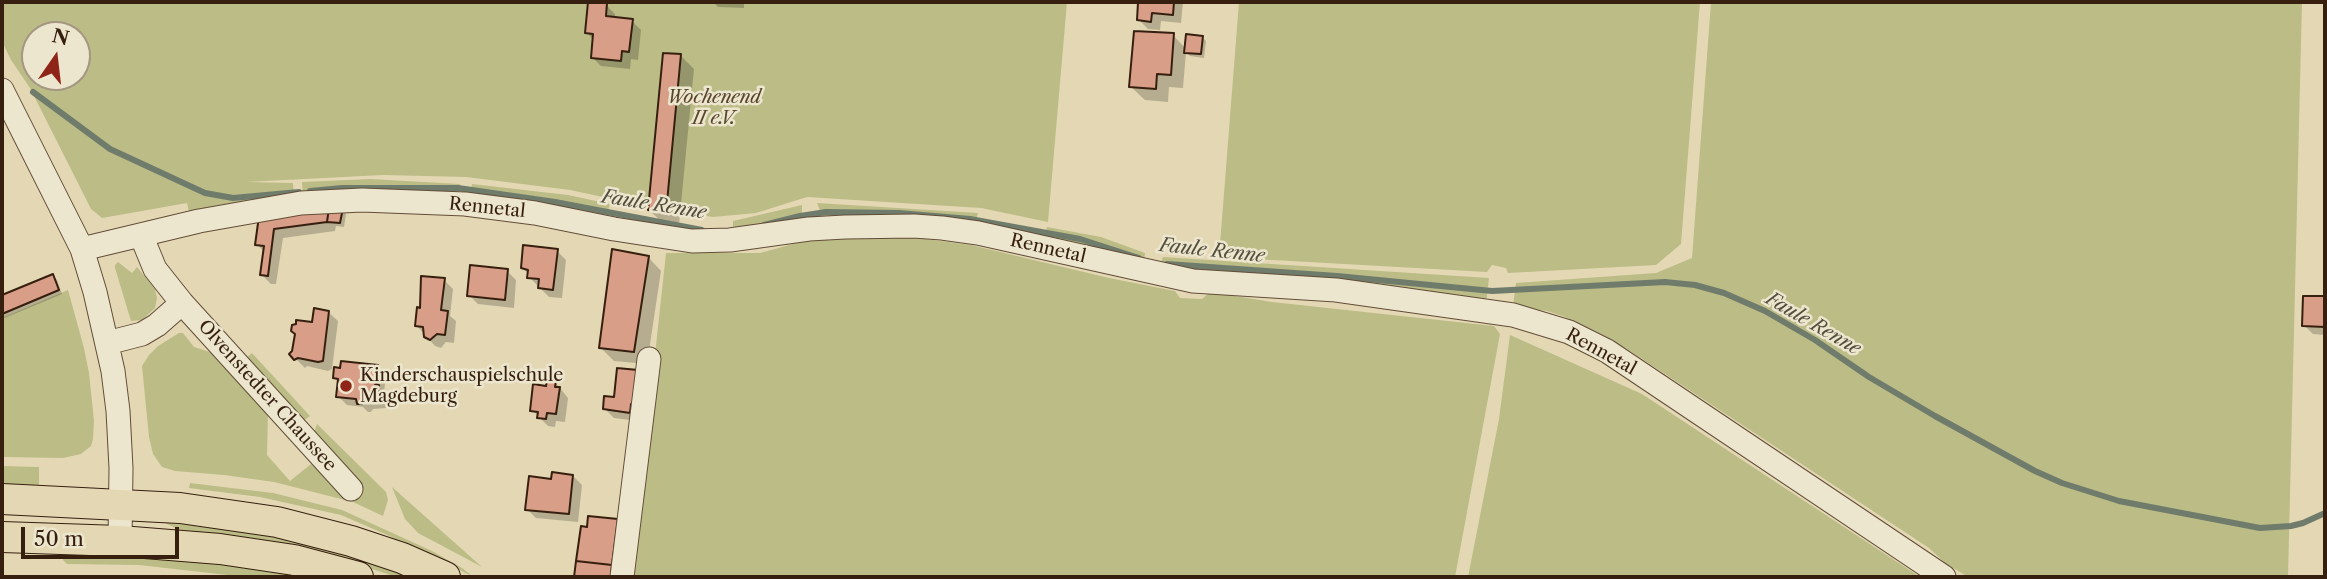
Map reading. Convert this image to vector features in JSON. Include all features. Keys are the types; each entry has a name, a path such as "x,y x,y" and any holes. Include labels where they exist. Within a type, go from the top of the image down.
{"main road":[{"path":"2,499 180,508 277,522 351,541 445,577"},
{"path":"2,537 173,544 265,555 358,577"}],"street":[{"path":"2,90 10,121 82,249 107,343 118,411 120,541"},
{"name":"Rennetal","path":"82,249 256,210 311,202 362,200 464,204 536,213 692,241 730,240 809,229 914,226 978,233 1193,281 1336,290 1513,315 1569,332 1607,351 1944,577"},
{"name":"Olvenstedter Chaussee","path":"141,235 155,269 182,303 351,489"},
{"path":"107,343 142,334 182,303"},
{"path":"622,577 649,359"}],"green space":[{"name":"Wochenend II e.V.","path":"2,2 1067,2 1048,222 981,208 807,197 756,213 713,217 570,190 466,177 383,175 246,182 293,183 294,199 189,212 187,203 102,218 91,209 32,91 91,91 91,21 21,21 21,75 2,41"},
{"path":"1239,2 1700,2 1681,244 1656,265 1508,273 1506,268 1492,265 1487,272 1219,257"},
{"path":"1711,2 2302,2 2288,577 1968,577 1945,563 1929,548 1627,349 1565,317 1547,311 1513,306 1516,283 1656,273 1692,258"},
{"path":"370,179 460,184 459,194 303,197 302,182"},
{"path":"472,184 568,195 610,204 606,217 470,195"},
{"path":"817,203 978,213 974,227 824,221"},
{"path":"802,205 802,222 733,233 733,221"},
{"path":"1047,227 1101,237 1145,253 1144,263 1044,240"},
{"path":"903,236 971,245 1175,291 1180,298 1202,299 1210,292 1272,302 1494,326 1500,334 1455,577 631,577 666,253 760,253 804,241"},
{"path":"1163,257 1489,278 1486,304 1159,268"},
{"path":"118,262 132,273 137,267 155,289 155,308 142,320 131,321 115,268"},
{"path":"68,290 89,373 94,421 91,446 81,454 63,458 2,457 2,318"},
{"path":"183,333 194,347 213,353 268,412 267,455 290,481 311,464 347,497 313,436 317,424 386,492 388,500 383,516 353,502 274,482 175,471 162,467 153,454 149,437 142,366 158,346"},
{"path":"1510,335 1642,394 1920,577 1468,577 1499,419"},
{"path":"252,353 310,416 302,422 245,359"},
{"path":"2,466 39,467 39,490 2,488"},
{"path":"190,483 273,493 342,510 432,551 472,576 341,515 260,497 189,488"},
{"path":"392,487 482,567 418,533 405,519"},
{"path":"160,517 264,529 424,577 397,577 347,561 184,532 163,522"},
{"path":"63,549 146,553 320,577 245,577 139,565 67,564 63,560"}],"building":[{"path":"588,2 607,3 606,16 633,19 629,52 622,51 621,61 591,58 593,34 585,33"},
{"path":"1138,2 1174,2 1173,15 1152,13 1151,22 1137,20"},
{"path":"1134,31 1174,33 1171,75 1157,74 1156,89 1129,87"},
{"path":"1186,34 1203,36 1201,54 1184,53"},
{"path":"663,53 681,54 666,213 648,210"},
{"path":"329,208 343,208 340,223 327,222"},
{"path":"329,208 327,222 274,229 268,276 260,275 264,246 255,245 259,216"},
{"path":"523,245 558,249 553,290 538,288 539,279 527,278 528,270 521,268"},
{"path":"612,249 649,256 634,352 599,348"},
{"path":"470,265 508,269 505,300 467,296"},
{"path":"53,274 59,290 2,314 2,295"},
{"path":"421,276 445,278 441,310 448,311 445,335 437,334 430,340 424,337 423,327 415,326 417,307 420,308"},
{"path":"2303,296 2325,296 2325,327 2302,326"},
{"path":"314,308 329,311 323,361 298,358 294,360 289,354 295,334 291,331 292,325 296,324 296,320 312,322"},
{"path":"341,361 378,365 375,384 379,385 377,400 364,400 362,404 357,404 356,399 336,397 338,379 333,378 334,367 340,368"},
{"path":"617,368 638,370 634,404 631,404 630,413 603,409 604,396 614,397"},
{"path":"547,380 556,381 555,387 560,387 556,414 547,413 546,419 537,418 538,412 530,411 533,384 546,386"},
{"path":"552,472 573,475 569,514 525,510 529,476 551,479"},
{"path":"588,516 618,519 612,565 576,561 581,526 587,527"},
{"path":"576,561 612,565 611,577 574,577"}],"waterway":[{"name":"Faule Renne","path":"33,92 110,149 205,193 233,198 299,192"},
{"name":"Faule Renne","path":"310,191 342,188 458,188 555,202 702,230"},
{"name":"Faule Renne","path":"764,225 826,212 899,213 970,219 1080,239 1139,258"},
{"name":"Faule Renne","path":"1167,264 1337,276 1492,291 1665,282 1695,285 1724,293 1765,311 1935,416 2062,483 2119,501 2260,528 2291,526 2325,513"}],"place":[{"name":"Kinderschauspielschule Magdeburg","path":"346,386"}]}
